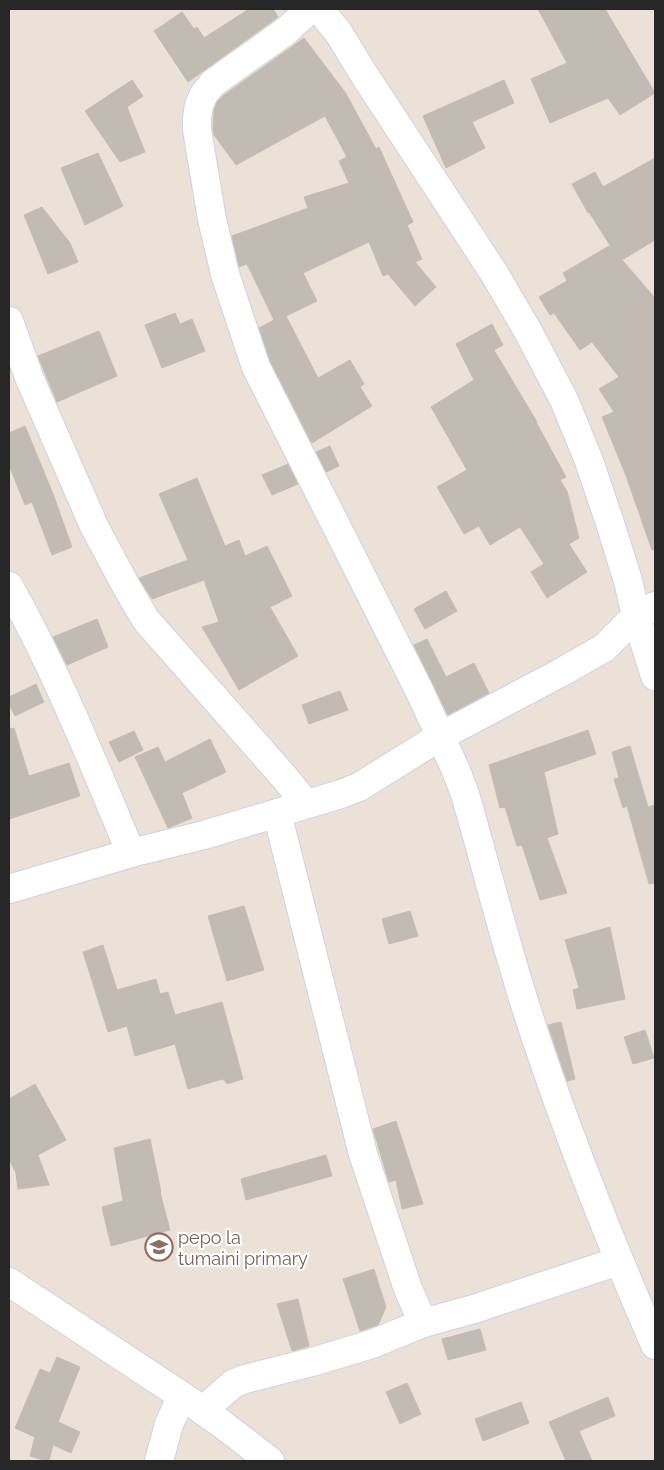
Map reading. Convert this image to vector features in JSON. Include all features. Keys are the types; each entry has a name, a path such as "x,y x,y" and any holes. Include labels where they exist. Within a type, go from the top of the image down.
{"street":[{"path":"310,9 286,31 213,83 204,94 199,105 197,130 212,219 225,274 256,367 411,672 441,736 465,794 523,998 542,1056 619,1261 655,1345"},
{"path":"319,9 338,32 494,273 529,333 564,400 589,461 626,572 646,611 655,676"},
{"path":"9,321 30,377 94,526 146,620 306,804"},
{"path":"9,586 66,697 131,853"},
{"path":"9,889 131,853 204,835 359,787 441,736 604,648 646,611"},
{"path":"277,813 363,1154 408,1289 423,1323"},
{"path":"159,1461 169,1424 192,1403 232,1384 372,1344 423,1323 483,1306 619,1261"},
{"path":"9,1282 192,1403 270,1461"}],"building":[{"path":"249,9 273,9 278,17 188,82 154,31 182,12 194,29 197,27 204,38"},
{"path":"538,9 605,9 655,93 620,115 608,98 550,123 531,79 567,63"},
{"path":"304,38 345,92 376,149 379,147 413,222 407,225 422,259 415,262 436,287 415,306 388,274 383,276 369,242 303,273 317,301 286,316 318,378 350,360 364,384 360,387 372,406 312,443 270,361 259,328 274,320 247,264 239,267 232,236 308,208 304,197 349,183 339,161 347,157 325,116 236,165 214,135 213,129 214,110 217,102 224,95"},
{"path":"132,80 143,96 127,107 145,152 120,162 85,111"},
{"path":"504,80 514,103 472,122 485,148 446,168 423,116"},
{"path":"98,153 123,206 85,225 61,168"},
{"path":"655,158 655,240 622,260 655,298 655,549 652,550 625,473 602,417 614,412 599,389 619,377 592,342 580,350 554,313 550,315 539,297 567,281 563,273 609,246 613,250 588,213 572,184 595,172 603,187"},
{"path":"42,207 70,243 78,262 48,274 24,215"},
{"path":"175,313 180,324 192,319 205,351 162,368 145,325"},
{"path":"492,324 503,345 494,350 537,422 566,477 560,480 567,491 579,538 569,544 587,572 547,598 531,572 544,564 520,527 490,545 479,526 464,534 437,487 467,470 431,407 474,380 456,344"},
{"path":"99,331 117,376 57,402 38,356"},
{"path":"25,426 72,547 52,555 32,502 25,505 9,465 9,433"},
{"path":"330,446 339,466 326,472 316,452"},
{"path":"288,464 298,484 272,495 262,475"},
{"path":"197,478 225,546 239,540 245,556 267,546 292,596 270,607 298,656 239,690 202,627 219,622 204,580 152,599 139,578 188,560 159,494"},
{"path":"446,591 457,611 425,629 414,609"},
{"path":"97,619 108,647 67,665 53,637"},
{"path":"427,639 446,677 474,663 489,693 448,715 414,645"},
{"path":"36,684 44,702 15,716 9,704 9,697"},
{"path":"340,691 348,710 309,724 302,705"},
{"path":"14,728 29,776 69,763 80,796 9,819 9,729"},
{"path":"588,730 596,754 544,772 558,834 547,838 567,893 540,900 522,845 517,846 505,807 500,808 489,765"},
{"path":"134,731 143,750 119,762 109,742"},
{"path":"210,739 226,772 182,793 192,818 168,828 135,757 158,747 165,762"},
{"path":"630,746 648,807 655,805 655,883 649,884 627,806 623,808 614,779 619,778 612,752"},
{"path":"244,906 264,970 227,981 208,916"},
{"path":"410,911 418,936 389,944 382,919"},
{"path":"610,927 625,999 577,1009 573,990 579,988 565,940"},
{"path":"103,945 117,990 156,979 160,994 168,992 175,1015 222,1002 243,1079 227,1084 223,1079 188,1089 175,1044 135,1056 127,1026 108,1032 83,952"},
{"path":"561,1022 575,1079 567,1081 548,1025"},
{"path":"645,1030 654,1058 633,1064 624,1037"},
{"path":"35,1084 66,1140 38,1155 49,1185 18,1189 16,1173 9,1159 9,1099"},
{"path":"396,1121 423,1204 402,1209 396,1180 389,1182 373,1129"},
{"path":"150,1139 160,1192 170,1230 111,1246 102,1207 123,1201 114,1148"},
{"path":"326,1155 332,1176 246,1200 241,1179"},
{"path":"374,1269 386,1307 378,1325 360,1331 343,1279"},
{"path":"298,1299 309,1346 292,1351 277,1304"},
{"path":"480,1329 486,1350 448,1360 442,1339"},
{"path":"57,1357 80,1367 58,1422 80,1432 71,1453 53,1445 49,1461 47,1461 30,1456 35,1437 15,1428 40,1369 50,1373"},
{"path":"407,1383 421,1414 400,1424 386,1392"},
{"path":"608,1397 615,1416 579,1431 592,1461 566,1461 549,1422"},
{"path":"521,1402 529,1423 483,1441 475,1419"}],"place":[{"name":"pepo la tumaini primary","path":"159,1247"}]}
